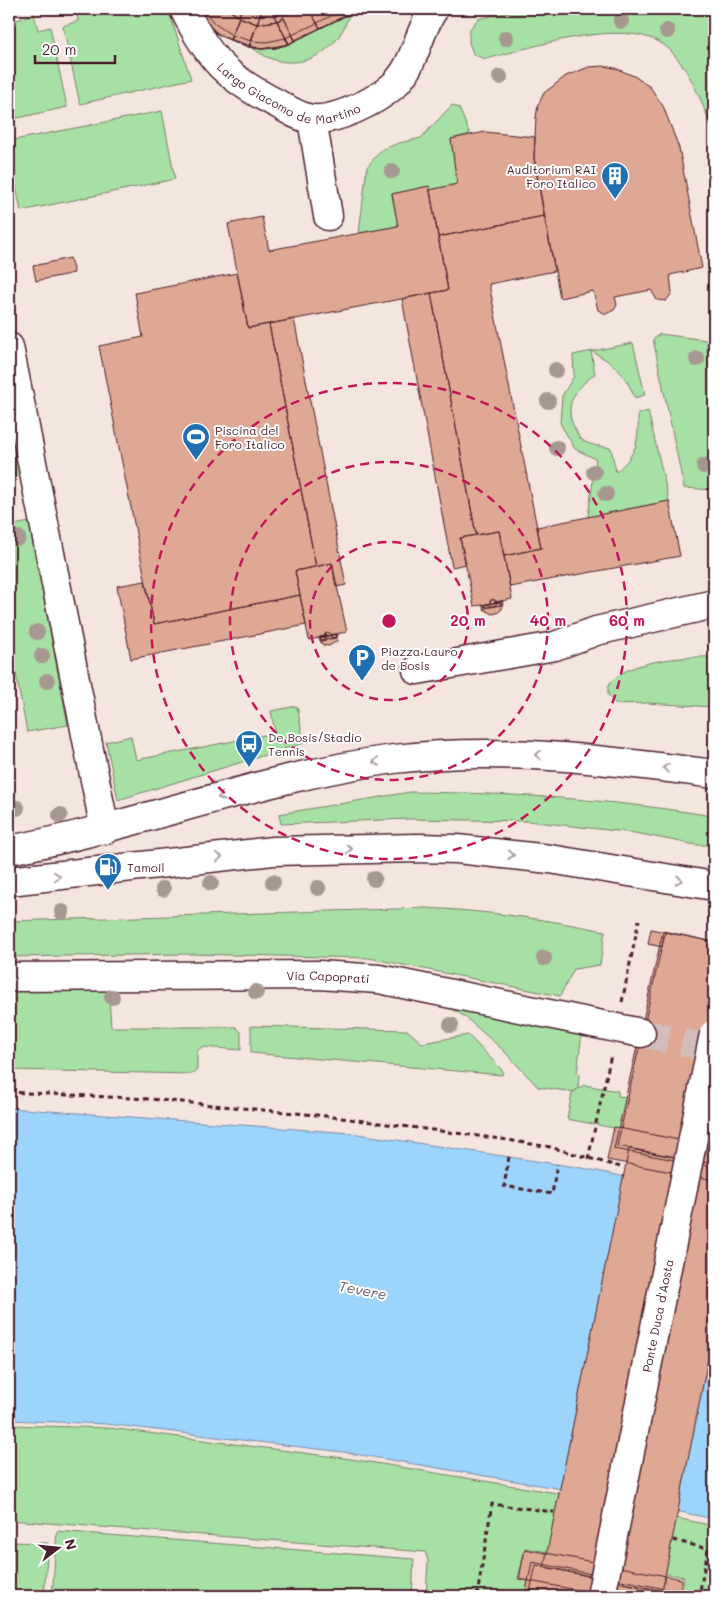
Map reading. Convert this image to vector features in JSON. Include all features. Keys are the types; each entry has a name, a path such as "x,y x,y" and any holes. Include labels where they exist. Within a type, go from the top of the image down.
{"main road":[{"name":"Largo Giacomo de Martino","path":"184,9 199,38 223,70 269,100 312,119 334,117 393,86 412,60 427,20 434,9"},
{"path":"312,119 328,216"},
{"path":"9,347 105,830"},
{"path":"417,670 555,646 596,631 714,604"},
{"path":"9,850 105,830 268,783 360,764 434,755 554,756 714,774"},
{"path":"9,881 273,851 418,848 457,849 550,859 714,886"},
{"name":"Via Capoprati","path":"9,977 319,974 378,979 641,1033"},
{"name":"Ponte Duca d'Aosta","path":"600,1596 714,1034"}],"path":[{"path":"623,998 639,920"},
{"path":"588,1158 610,1062"},
{"path":"9,1092 150,1099 317,1115 550,1147 624,1168"},
{"path":"509,1157 504,1186 552,1194 557,1164"},
{"path":"477,1596 492,1504 554,1512"},
{"path":"673,1540 708,1549 699,1596"}],"green space":[{"path":"76,9 168,9 191,79 80,104 63,26 78,21"},
{"path":"197,9 359,9 349,14 345,26 338,37 320,54 297,62 285,62 269,58 215,31"},
{"path":"522,9 714,9 714,135 697,91 679,60 671,51 654,40 633,34 608,33 555,41 486,59 474,55 469,43 469,30 478,19"},
{"path":"34,14 38,30 50,27 67,107 9,120 9,23"},
{"path":"452,105 459,108 470,134 451,139 457,184 430,190 429,186 392,194 398,226 359,233 367,167 381,150 399,143 421,138"},
{"path":"162,111 175,179 21,211 9,152 9,141"},
{"path":"660,334 714,341 714,490 684,488 653,339"},
{"path":"633,343 645,395 635,398 623,375 613,365 592,351"},
{"path":"591,351 595,374 577,391 571,405 571,420 578,436 588,443 611,448 616,472 628,459 635,446 638,432 638,414 648,411 669,501 588,517 596,459 575,449 560,423 562,396 574,376 573,355"},
{"path":"9,415 20,475 9,477"},
{"path":"29,522 68,725 27,732 9,637 9,526"},
{"path":"688,657 714,657 714,707 647,703 616,704 608,695 608,686 616,677 627,670 656,661"},
{"path":"297,706 304,743 118,800 106,742 131,736 136,760 275,733 271,711"},
{"path":"410,792 522,795 596,801 706,815 713,821 709,845 696,845 635,833 527,821 408,819 281,824 279,814"},
{"path":"426,908 516,916 605,931 600,965 574,969 560,996 369,958 189,954 9,957 9,921"},
{"path":"9,982 108,982 111,1027 236,1027 241,1032 241,1050 202,1047 197,1051 197,1070 192,1074 9,1070"},
{"path":"443,1004 582,1032 577,1073 579,1075 578,1088 574,1092 538,1087 503,1050 464,1016"},
{"path":"251,1026 407,1030 422,1043 468,1035 503,1071 502,1075 251,1053"},
{"path":"584,1085 618,1091 618,1096 626,1097 619,1129 567,1119 572,1093"},
{"path":"9,1425 109,1428 351,1459 557,1493 714,1526 714,1596 681,1596 684,1577 525,1548 518,1579 528,1581 525,1596 426,1596 428,1560 425,1552 9,1520"},
{"path":"57,1531 414,1559 412,1596 52,1596"},
{"path":"9,1542 48,1543 44,1596 9,1596"}],"water":[{"name":"Tevere","path":"9,1108 351,1133 582,1168 714,1195 714,1519 604,1496 343,1452 106,1424 9,1420"}],"building":[{"path":"197,9 359,9 289,44 261,49 222,37 206,23"},
{"path":"212,9 228,9 239,17 230,40 214,32 200,15"},
{"path":"212,9 228,9 239,17 230,40 214,32 200,15"},
{"path":"228,9 241,9 239,17 230,11"},
{"path":"241,9 262,9 257,24 239,17"},
{"path":"262,9 270,9 277,21 257,24"},
{"path":"270,9 279,9 284,18 277,21"},
{"path":"309,9 360,9 320,28"},
{"path":"309,9 359,9 320,28"},
{"path":"345,9 359,9 320,28 317,23"},
{"path":"205,12 215,24 232,35 230,40 214,32 200,15"},
{"path":"239,17 257,24 249,47 230,40"},
{"path":"239,17 257,24 249,47 230,40"},
{"path":"284,18 295,40 289,44 277,21"},
{"path":"284,18 295,40 289,44 277,21"},
{"path":"277,21 289,44 275,48 261,49 249,47 257,24"},
{"path":"277,21 289,44 275,48 261,49 249,47 257,24"},
{"path":"317,23 320,28 295,40 292,35"},
{"path":"232,35 251,41 249,47 230,40"},
{"path":"292,35 295,40 289,44 285,38"},
{"path":"285,38 289,44 275,48 261,49 249,47 251,41 267,42"},
{"name":"Auditorium RAI Foro Italico","path":"603,66 615,68 634,76 650,87 663,106 679,148 702,268 670,275 672,293 666,301 657,300 651,290 615,297 617,305 614,310 606,314 598,310 593,291 560,298 534,158 536,117 538,105 544,93 566,76 589,67"},
{"path":"485,132 535,137 534,158 544,216 438,237 430,190 457,184 451,139"},
{"path":"429,186 448,290 248,328 228,224 262,217 269,250 398,226 392,194"},
{"path":"544,216 555,271 489,284 541,548 504,556 499,531 476,535 431,293 448,290 438,237"},
{"path":"70,258 74,273 36,281 33,266"},
{"path":"237,273 248,328 269,324 316,567 295,571 300,595 154,624 99,346 143,337 135,293"},
{"path":"431,293 476,535 460,538 466,564 452,567 402,299"},
{"path":"294,319 346,585 336,587 332,563 316,567 269,324"},
{"path":"669,501 680,556 510,587 504,556 541,548 537,527"},
{"path":"499,531 512,599 496,602 492,599 489,604 474,606 460,538"},
{"path":"332,563 347,632 331,635 328,632 324,637 309,640 295,571"},
{"path":"145,581 154,624 300,595 306,625 131,659 117,586"},
{"path":"493,599 497,603 493,607 489,603"},
{"path":"501,601 501,605 485,608 485,605"},
{"path":"503,601 502,609 497,613 492,614 484,609 483,605"},
{"path":"500,602 501,605 486,607 485,604"},
{"path":"328,632 332,636 328,640 324,636"},
{"path":"335,634 336,637 321,640 320,637"},
{"path":"336,634 336,638 321,641 320,637"},
{"path":"338,634 337,641 329,646 323,645 318,638"},
{"path":"651,929 665,932 662,947 648,944"},
{"path":"663,931 714,942 714,1167 614,1149"},
{"path":"665,932 714,942 714,1164 617,1146"},
{"path":"614,1127 714,1147 714,1180 607,1160"},
{"path":"629,1149 714,1164 714,1329 662,1591 544,1567"},
{"path":"525,1549 682,1579 679,1596 608,1596 519,1579"},
{"path":"532,1562 675,1591 674,1596 525,1596"},
{"path":"536,1565 672,1593 671,1596 529,1596"}],"tunnel":[{"path":"641,1033 714,1049"}],"place":[{"name":"Auditorium RAI Foro Italico","path":"615,200"},
{"name":"Piscina del Foro Italico","path":"196,461"},
{"name":"Piazza Lauro de Bosis","path":"362,682"},
{"name":"De Bosis/Stadio Tennis","path":"249,768"},
{"name":"Tamoil","path":"108,891"}]}
